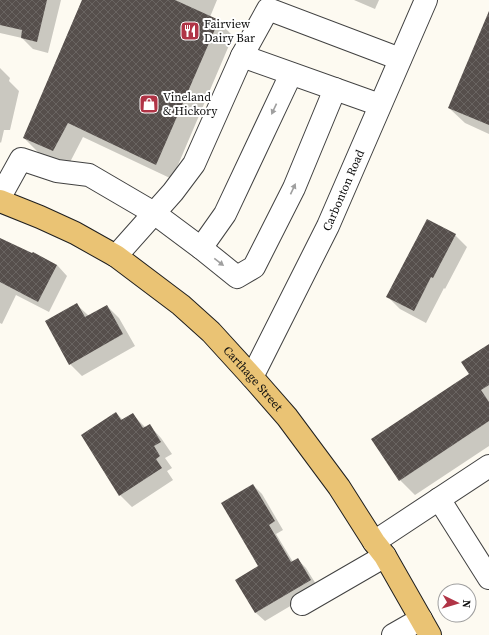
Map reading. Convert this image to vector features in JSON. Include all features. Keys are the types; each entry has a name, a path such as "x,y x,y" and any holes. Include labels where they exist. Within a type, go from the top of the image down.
{"main road":[{"name":"Carthage Street","path":"0,201 75,233 116,256 181,305 211,332 287,417 339,487 379,549 425,627"}],"street":[{"name":"Carbonton Road","path":"252,377 328,226 426,0"},
{"path":"116,256 173,192 194,164 242,56 268,9 400,59"},
{"path":"242,56 380,105"},
{"path":"201,248 225,214 291,74"},
{"path":"0,197 21,159 56,171 89,175 154,214 201,248 237,277 254,268 294,188 335,89"},
{"path":"302,604 379,549 439,499 489,466"},
{"path":"439,499 489,578"},
{"path":"393,635 425,627"}],"building":[{"path":"0,0 47,0 37,42 21,38 22,30 0,25"},
{"path":"82,0 175,0 219,20 156,165 68,123 53,151 23,138"},
{"path":"489,11 489,125 448,108"},
{"path":"427,219 456,234 433,278 431,277 414,311 386,297"},
{"path":"0,238 32,253 33,252 57,265 38,302 0,282"},
{"path":"77,303 85,317 107,305 123,334 69,365 45,321"},
{"path":"489,344 489,385 481,390 489,402 489,421 399,481 371,439 469,374 461,362"},
{"path":"116,412 121,420 133,413 143,428 150,424 161,442 154,446 160,456 156,459 162,468 119,496 81,435"},
{"path":"253,484 275,521 269,525 291,562 298,558 311,580 255,613 235,580 258,566 221,503"}],"place":[{"name":"Fairview Dairy Bar","path":"190,31"},
{"name":"Vineland & Hickory","path":"149,104"}]}
